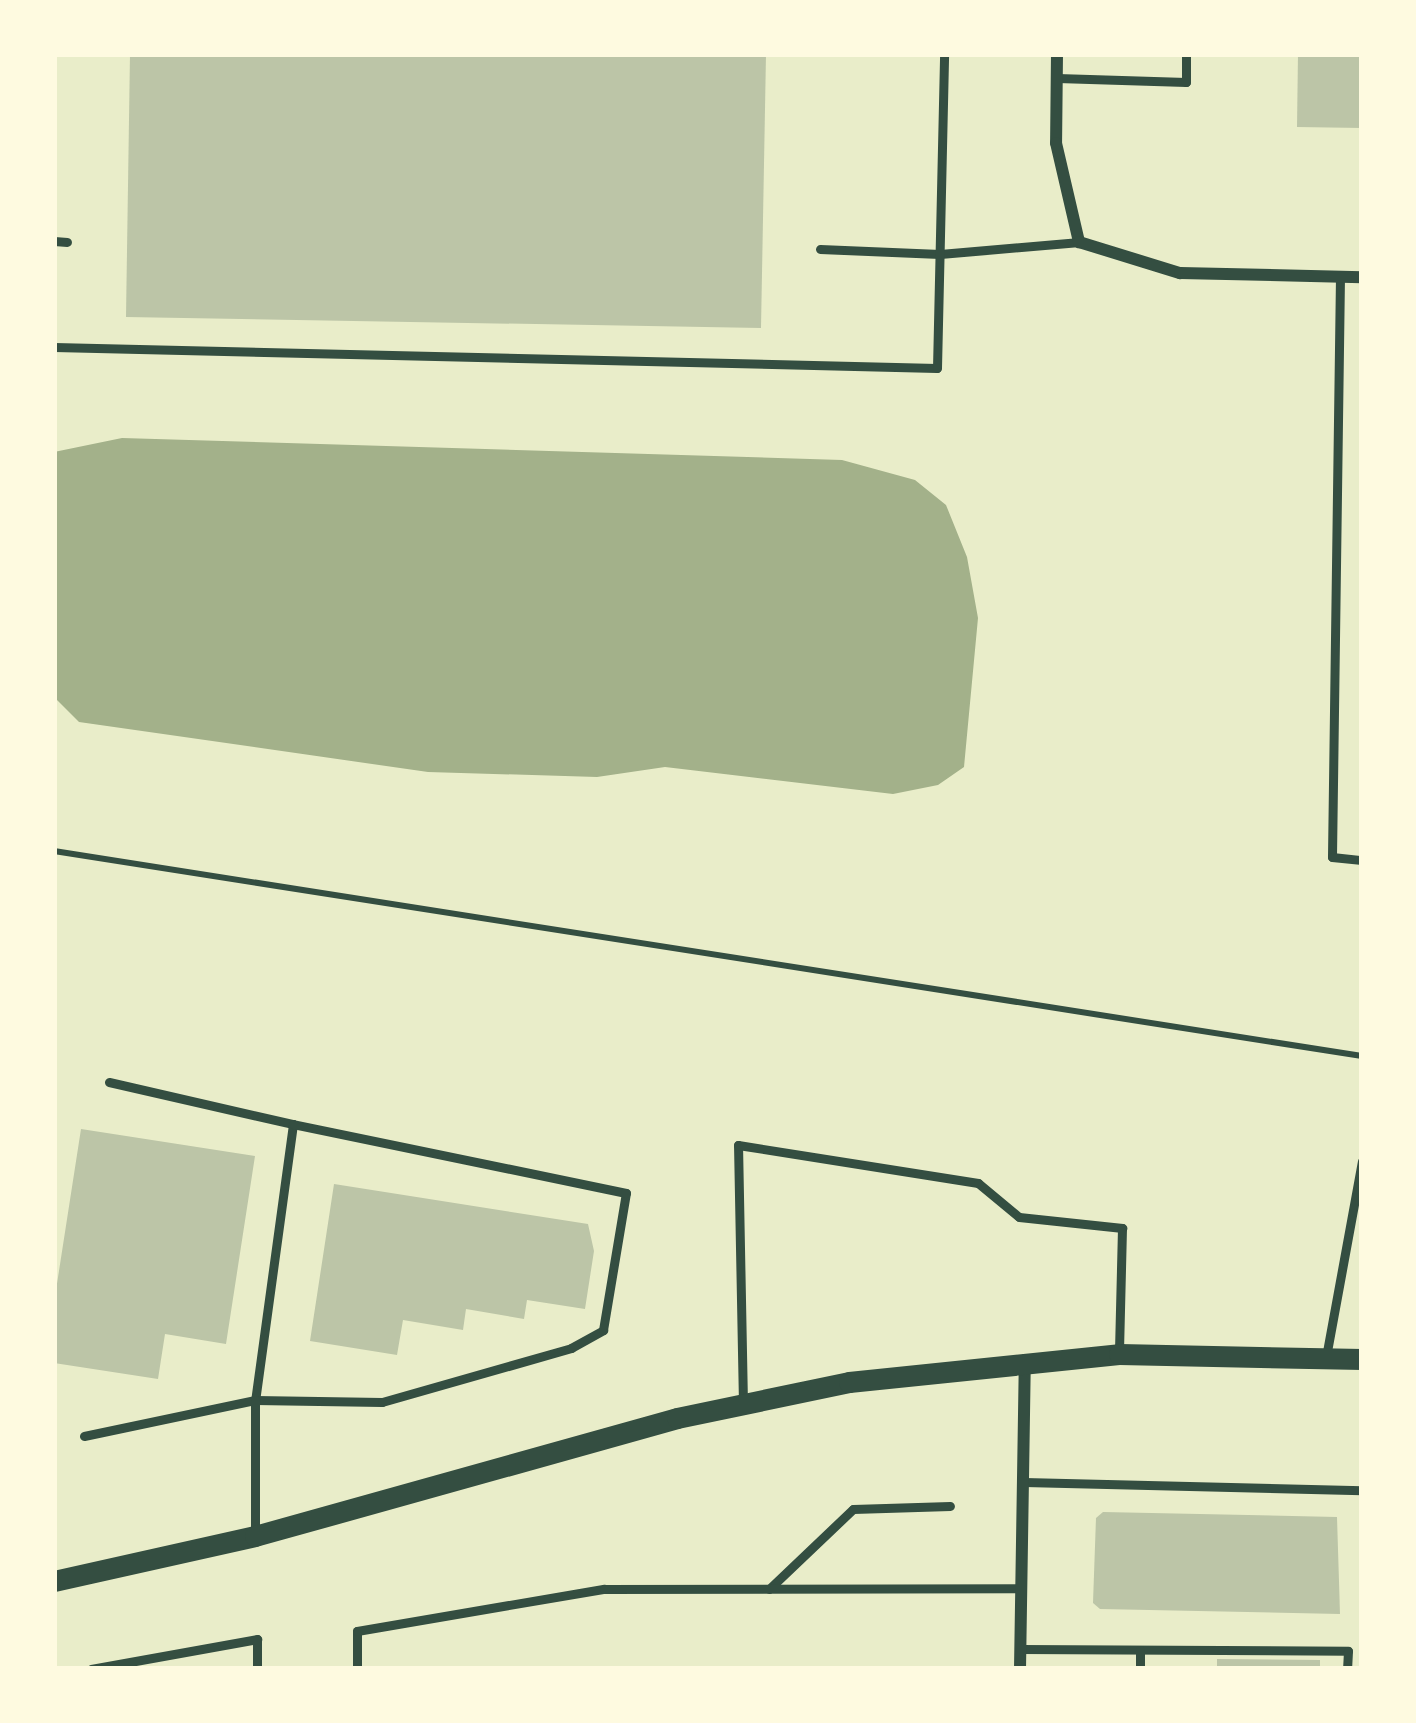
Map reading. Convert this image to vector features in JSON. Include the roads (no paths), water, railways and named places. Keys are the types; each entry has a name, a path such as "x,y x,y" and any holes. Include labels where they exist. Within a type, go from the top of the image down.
{"street":[{"path":"1057,54 1056,143 1079,242 1167,272 1362,277"},
{"path":"54,1581 255,1537 743,1404 1025,1358 1119,1354 1362,1359"},
{"path":"1020,1669 1025,1358"}],"lane":[{"path":"54,347 937,368 944,54"},
{"path":"1057,79 1186,82 1186,54"},
{"path":"54,242 67,242"},
{"path":"820,249 940,254 1079,242"},
{"path":"1340,276 1332,857 1362,860"},
{"path":"84,1436 255,1400 382,1402 571,1348 603,1330 626,1193 109,1082"},
{"path":"255,1537 255,1400 292,1124"},
{"path":"743,1404 738,1145 978,1183 1019,1217 1122,1228 1119,1354"},
{"path":"1326,1357 1362,1161"},
{"path":"1024,1482 1362,1490"},
{"path":"769,1589 853,1509 950,1506"},
{"path":"357,1669 357,1631 604,1589 1022,1588"},
{"path":"91,1669 257,1639 257,1669"},
{"path":"1020,1649 1348,1651 1347,1669"},
{"path":"1140,1650 1140,1669"}]}
